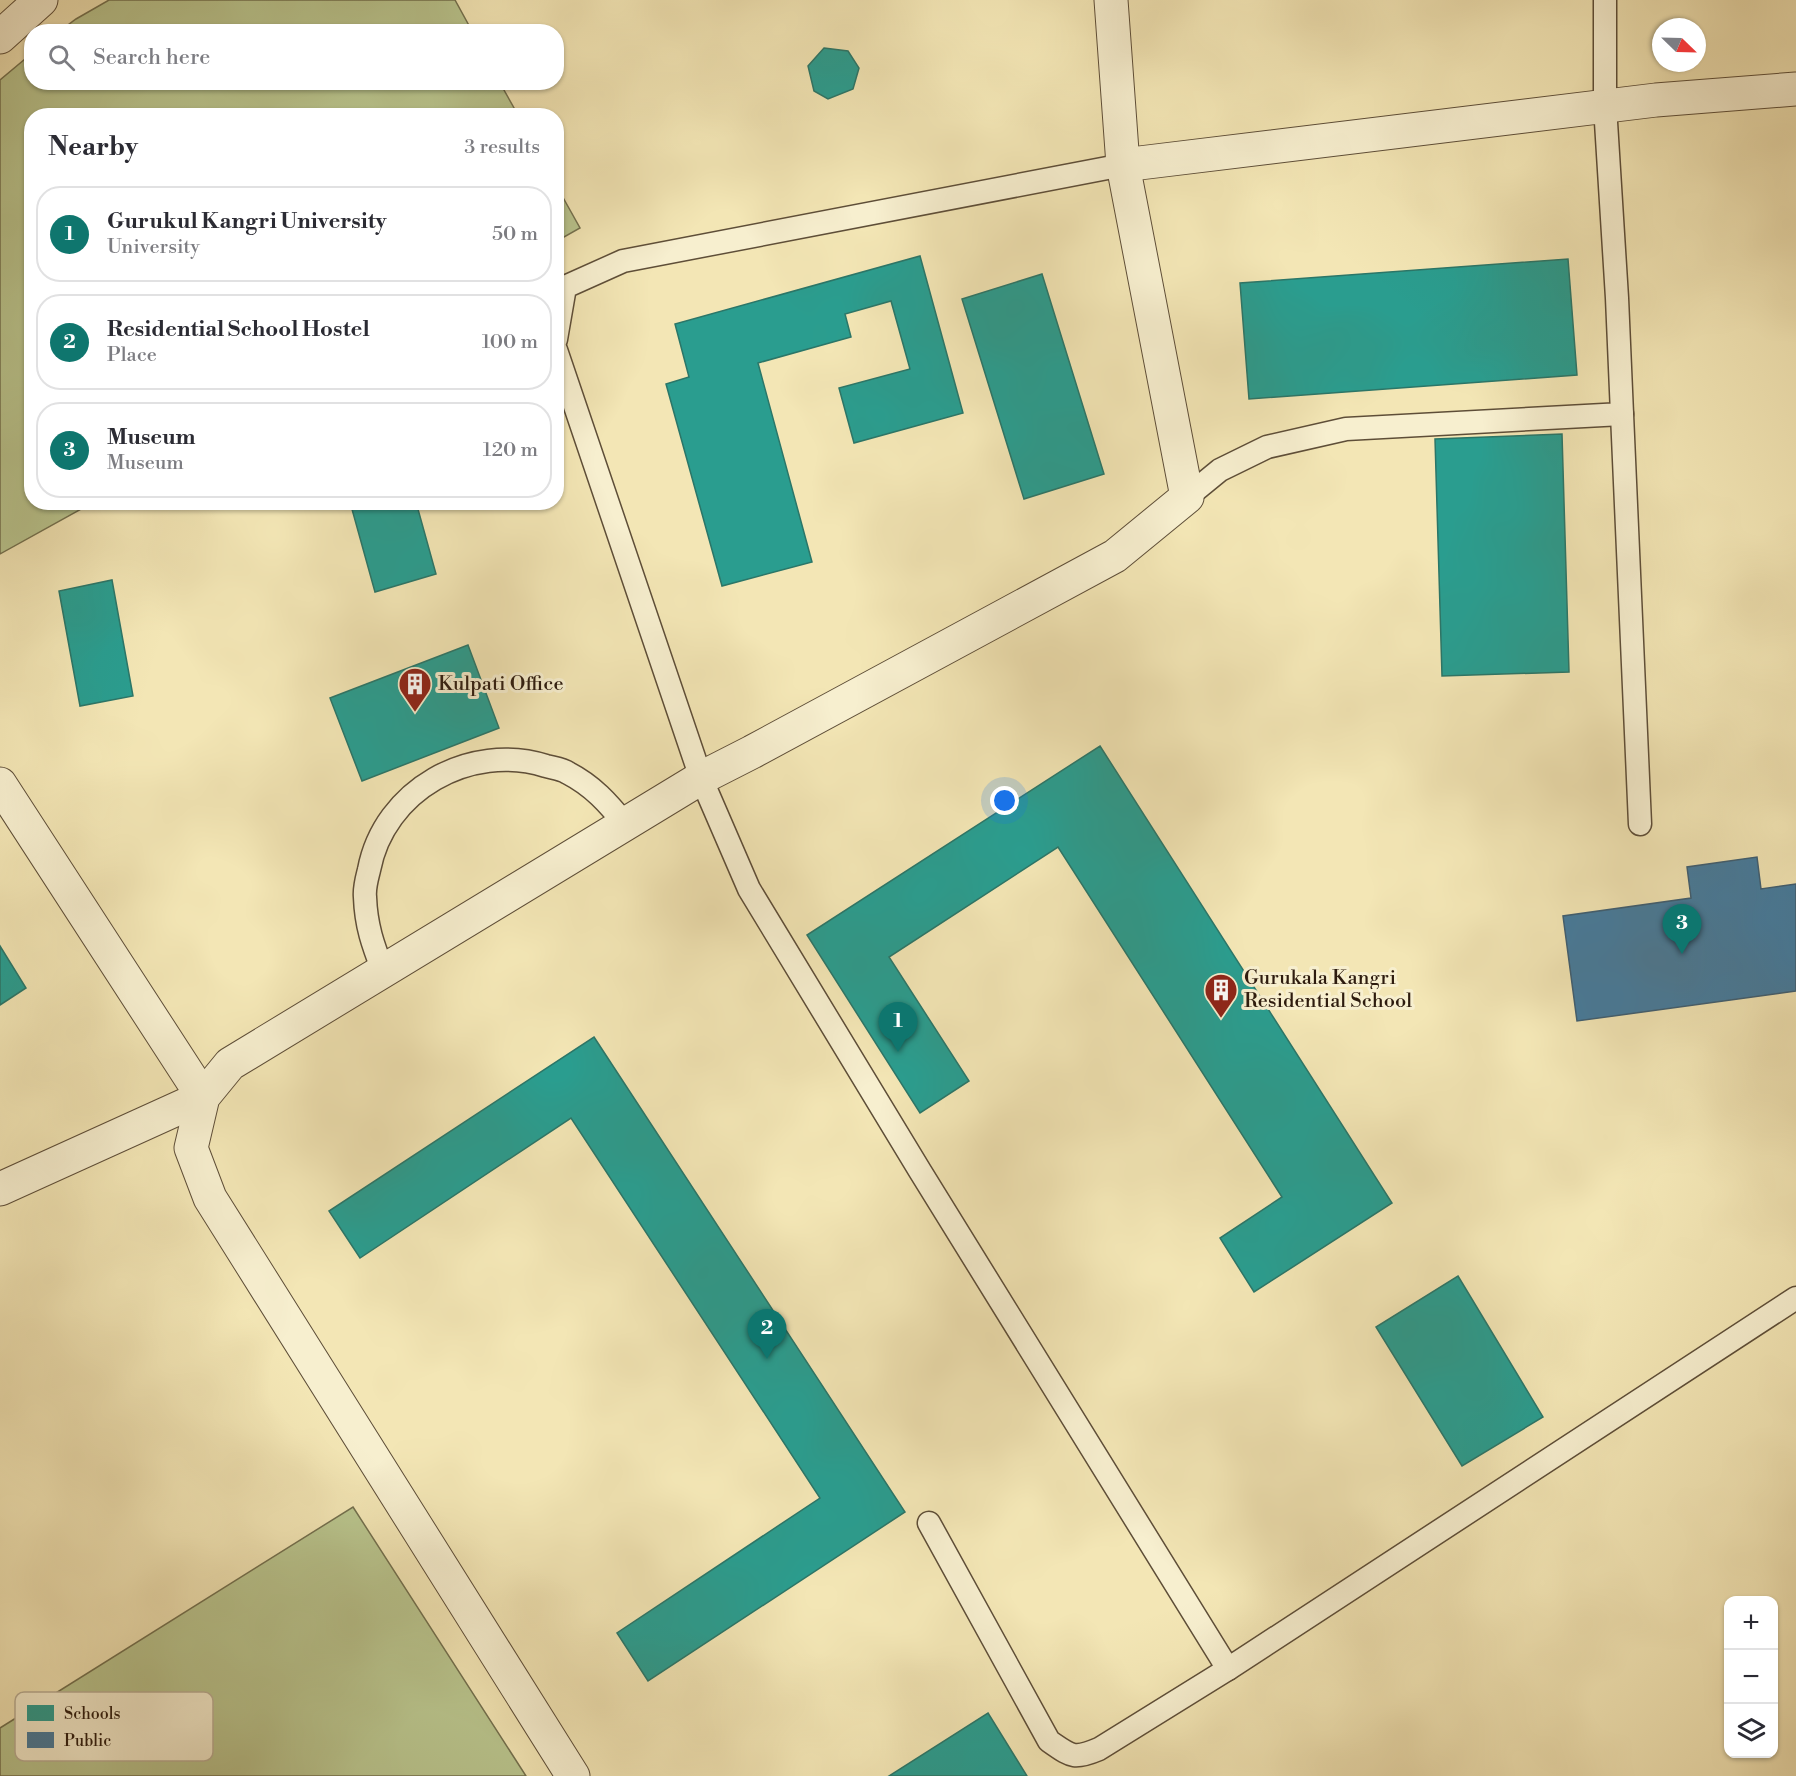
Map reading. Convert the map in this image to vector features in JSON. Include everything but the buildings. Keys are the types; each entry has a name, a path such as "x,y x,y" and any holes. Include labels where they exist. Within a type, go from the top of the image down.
{"street":[{"path":"0,37 41,0"},
{"path":"573,1776 210,1198 191,1148 203,1097 230,1064 700,778 762,747 1105,562 1187,497 1123,165 1111,0"},
{"path":"1123,165 1656,100 1796,89"},
{"path":"0,784 203,1097"},
{"path":"0,1189 203,1097"}],"lane":[{"path":"1605,0 1605,106 1617,286 1640,824"},
{"path":"564,293 565,287 623,261 1123,165"},
{"path":"564,374 700,778 749,889 1228,1669"},
{"path":"1187,497 1220,470 1267,447 1346,429 1622,414"},
{"path":"383,971 369,934 364,894 372,855 390,820 416,790 450,769 489,759 529,760 567,772 600,794 625,824"},
{"path":"928,1523 1049,1741 1073,1756 1084,1755 1099,1749 1228,1669 1796,1298"}],"green space":[{"path":"109,0 455,0 468,24 69,24"},
{"path":"24,60 24,90 504,90 514,108 24,108 24,510 79,510 0,554 0,80"},
{"path":"564,199 580,228 564,237"},
{"path":"353,1507 526,1776 0,1776 0,1728 15,1719 15,1761 213,1761 213,1692 58,1692"}],"place":[{"name":"Kulpati Office","path":"415,713"},
{"name":"Museum","path":"1682,954"},
{"name":"Gurukala Kangri Residential School","path":"1221,1019"},
{"name":"Gurukul Kangri University","path":"898,1052"},
{"name":"Residential School Hostel","path":"767,1359"}]}
